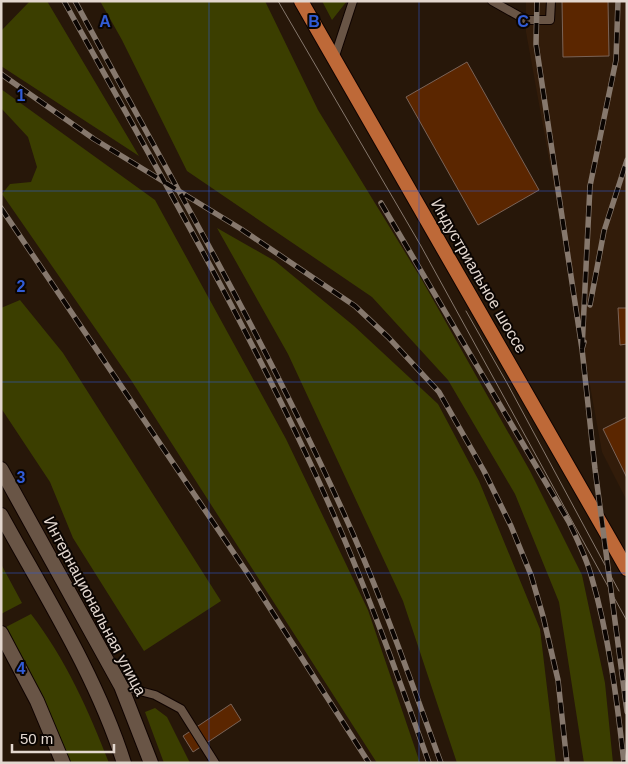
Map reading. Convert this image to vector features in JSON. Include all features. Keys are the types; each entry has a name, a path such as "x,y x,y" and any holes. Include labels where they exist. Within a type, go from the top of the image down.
{"main road":[{"name":"Индустриальное шоссе","path":"302,1 627,569"},
{"name":"Интернациональная улица","path":"1,469 121,686 150,763"},
{"path":"1,515 72,643 114,732 124,763"},
{"path":"1,633 37,701 63,763"}],"lane":[{"path":"492,1 526,20 550,20 551,1"},
{"path":"334,59 355,2"},
{"path":"121,686 155,695 181,709 215,763"}],"shaded area":[{"path":"30,1 47,1 139,156 1,66 1,31"},
{"path":"100,1 265,1 318,110 422,280 530,471 582,575 605,683 613,763 584,763 559,602 515,494 448,380 372,297 187,171 122,40"},
{"path":"322,1 347,1 332,20"},
{"path":"526,1 627,1 627,501 602,452 526,32"},
{"path":"1,89 155,200 286,439 368,610 420,763 377,763 131,380 2,194 10,184 31,182 37,167 28,137 1,108"},
{"path":"217,228 275,261 354,326 438,404 479,481 540,629 556,763 457,763 403,601 288,354"},
{"path":"20,300 63,353 221,601 144,651 73,538 50,482 1,408 1,308"},
{"path":"1,564 22,603 1,614"},
{"path":"31,614 55,649 75,685 109,763 71,763 45,703 6,627"},
{"path":"155,708 167,717 190,763 164,763 145,712"}],"building":[{"path":"562,1 608,1 609,56 563,57"},
{"path":"467,62 539,190 478,225 406,97"},
{"path":"618,308 627,308 627,344 620,345"},
{"path":"627,417 627,478 603,429"},
{"path":"231,704 241,720 193,752 183,736"}],"tram line":[{"path":"278,1 421,246 627,621"},
{"path":"466,311 619,591"}],"railway":[{"path":"64,1 204,254 303,447 359,575 429,763"},
{"path":"75,1 212,251 310,441 368,569 441,763"},
{"path":"537,1 536,44 582,349 590,186 616,60 618,1"},
{"path":"1,74 94,139 241,229 355,306 388,337 439,392 484,471 511,526 531,575 558,680 567,763"},
{"path":"590,305 604,231 627,160"},
{"path":"381,203 569,522 581,548 589,568 608,645 624,763"},
{"path":"1,208 248,574 369,763"},
{"path":"584,342 582,349 595,469 627,712"}]}
